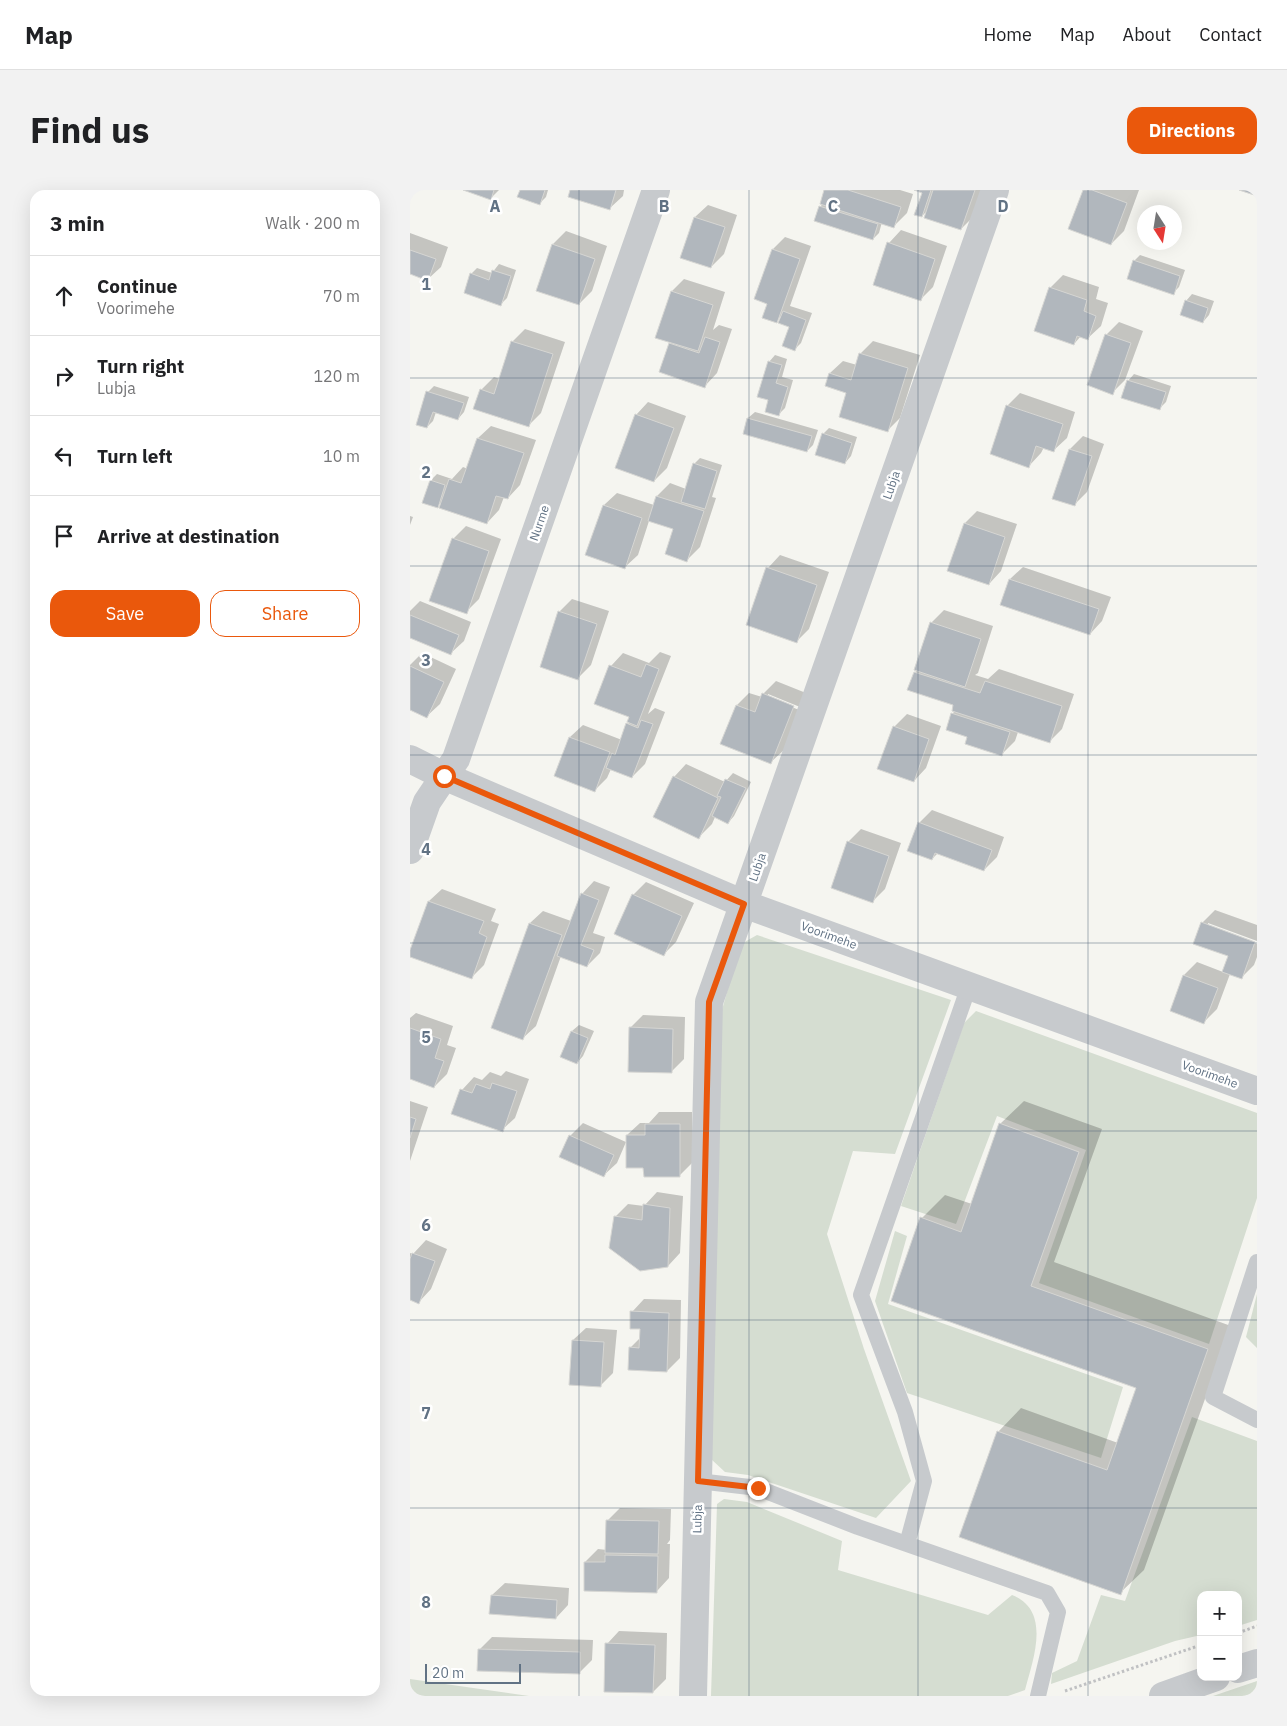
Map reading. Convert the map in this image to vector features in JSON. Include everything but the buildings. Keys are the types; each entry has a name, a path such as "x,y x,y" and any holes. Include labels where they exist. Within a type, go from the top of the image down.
{"street":[{"name":"Nurme","path":"410,850 427,802 456,759 656,190"},
{"name":"Lubja","path":"693,1696 709,1002 995,190"},
{"name":"Voorimehe","path":"410,759 444,776 744,904 1257,1091"},
{"path":"1242,1669 1257,1663"},
{"path":"1163,1696 1205,1681"}],"lane":[{"path":"907,1544 924,1481 905,1412 861,1295 969,986"},
{"path":"1257,1262 1213,1397 1257,1420"},
{"path":"698,1481 758,1488 907,1544 1047,1593 1058,1612 1038,1696"}],"path":[{"path":"1242,1632 1257,1626"},
{"path":"1059,1693 1197,1646"}],"shaded area":[{"path":"757,935 951,1000 895,1154 853,1151 827,1234 864,1349 911,1481 876,1518 748,1475 725,1472 711,1459 721,1013 741,944"},
{"path":"976,1011 1257,1113 1257,1198 1209,1344 1039,1283 1086,1150 997,1116 956,1224 901,1206 964,1023"},
{"path":"895,1231 907,1236 888,1304 1123,1387 1101,1458 907,1393 875,1301"},
{"path":"1257,1294 1257,1348 1246,1337"},
{"path":"1192,1417 1257,1441 1257,1620 1242,1625 1242,1591 1197,1591 1197,1636 1175,1641 1051,1684 1052,1673 1077,1661 1101,1595 1125,1601"},
{"path":"724,1499 747,1502 842,1541 838,1570 988,1615 1012,1595 1024,1602 1032,1612 1036,1624 1035,1651 1025,1690 1008,1696 711,1696 717,1504"},
{"path":"410,1679 529,1696 410,1696"},
{"path":"1257,1681 1257,1696 1213,1696"}],"route":[{"path":"444,776 744,904 709,1002 698,1481 758,1488"}]}
